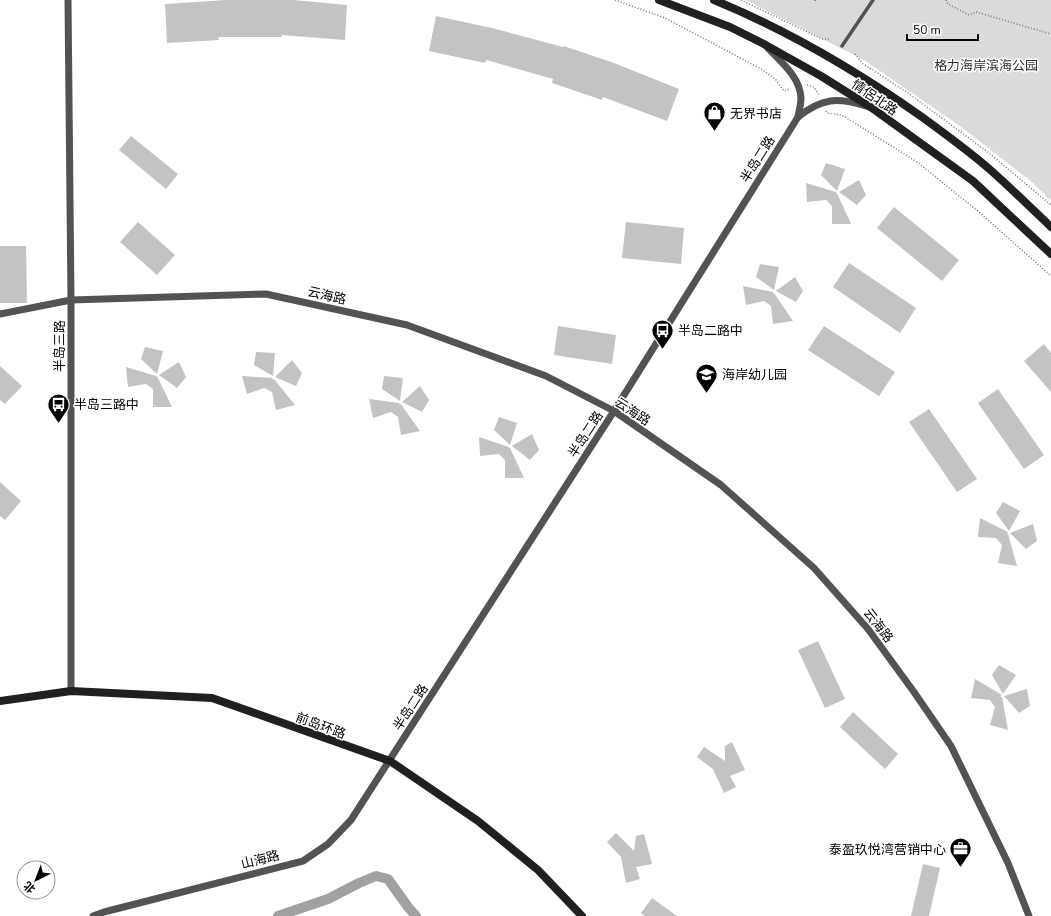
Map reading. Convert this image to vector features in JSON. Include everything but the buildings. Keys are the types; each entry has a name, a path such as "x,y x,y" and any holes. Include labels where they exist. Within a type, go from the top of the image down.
{"main road":[{"name":"情侶北路","path":"659,0 730,27 762,43 821,76 872,108 973,181 1051,254"},
{"name":"情侶北路","path":"714,0 749,14 832,58 895,98 949,136 987,167 1051,227"},
{"name":"前岛环路","path":"0,701 71,691 212,698 390,761 478,822 538,870 582,916"}],"street":[{"name":"半岛三路","path":"68,0 71,300 71,691"},
{"path":"762,43 794,77 801,99 798,117"},
{"path":"798,117 809,108 838,100 853,102 872,108"},
{"name":"半岛二路","path":"390,761 614,411 798,117"},
{"name":"云海路","path":"0,314 71,300 266,294 407,326 546,376 614,411 722,486 814,568 868,629 951,746 1008,863 1029,916"},
{"name":"山海路","path":"92,916 303,861 328,844 351,820 390,761"}],"lane":[{"path":"842,46 872,0"}],"path":[{"path":"615,0 665,18 763,70 776,80 784,91 805,85 814,87 827,113 842,115 917,162 980,212 1051,276"},
{"path":"741,0 822,40 829,39"},
{"path":"946,0 948,4 969,15 976,12 1051,34"}],"green space":[{"name":"格力海岸滨海公园","path":"746,0 1051,0 1051,201 1033,183 960,126 864,60"}],"waterway":[{"path":"278,916 328,899 376,876 388,879 416,916"}],"place":[{"name":"无界书店","path":"714,132"},
{"name":"半岛二路中","path":"663,350"},
{"name":"海岸幼儿园","path":"706,394"},
{"name":"半岛三路中","path":"59,424"},
{"name":"泰盈玖悦湾营销中心","path":"961,868"}]}
